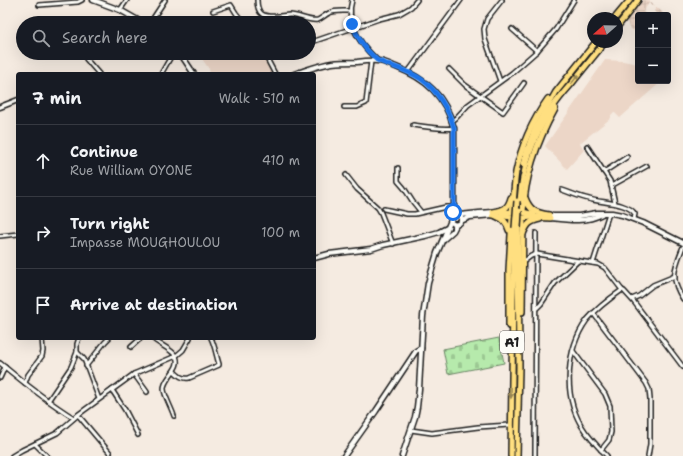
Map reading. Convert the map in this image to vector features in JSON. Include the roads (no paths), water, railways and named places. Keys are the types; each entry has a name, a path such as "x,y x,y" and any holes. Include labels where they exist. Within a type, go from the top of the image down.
{"highway":[{"path":"620,12 630,0"},
{"path":"623,19 638,0"},
{"path":"516,228 522,168 530,142 556,92 591,48"},
{"path":"518,201 524,172 534,141 547,116 564,92 600,48"},
{"path":"493,214 508,206 521,153 533,124 547,101 556,92"},
{"path":"519,367 521,356 523,212 528,174 535,149 545,126 564,92"},
{"path":"512,367 510,356 508,270 514,183"},
{"path":"525,198 530,208 540,214 550,217"},
{"path":"517,208 521,209 523,212 534,215 550,217 523,218 517,221 514,220 512,214 514,209 517,208"},
{"path":"493,214 504,216 512,214"},
{"path":"493,214 507,224 510,239"},
{"path":"522,238 525,228 531,222 550,217"},
{"name":"A1","path":"516,228 519,367 517,456"},
{"name":"A1","path":"511,456 510,425 516,228"}],"street":[{"path":"39,5 78,2 82,0"},
{"path":"93,0 120,10 131,16"},
{"path":"120,10 127,0"},
{"path":"155,16 165,0"},
{"path":"257,0 260,13 265,16"},
{"path":"352,0 350,11 354,27 361,43 377,60 408,72 422,80 434,91 443,103 454,128 453,215 437,253 428,283 423,316 418,398 415,417 402,456"},
{"path":"316,41 379,19 399,14 411,7 417,0"},
{"path":"408,72 461,0"},
{"path":"500,81 484,29 487,19 502,0"},
{"path":"452,121 468,105 512,73 537,51 556,29 574,0"},
{"path":"213,11 231,5 238,16"},
{"path":"316,20 331,12 350,11"},
{"path":"271,16 296,16"},
{"path":"512,29 537,51"},
{"path":"87,60 97,72"},
{"path":"162,72 169,60"},
{"path":"185,60 193,72"},
{"path":"268,60 274,72"},
{"path":"301,72 327,64 377,60"},
{"path":"344,107 357,107 366,103 371,61"},
{"path":"449,70 459,80 503,112 524,83"},
{"path":"0,107 16,101"},
{"path":"413,125 447,130 454,128"},
{"path":"587,146 604,172 611,186 615,203"},
{"path":"604,172 628,157"},
{"path":"611,186 647,166"},
{"path":"398,168 398,181 421,212"},
{"path":"346,175 357,189 378,208 393,244"},
{"path":"562,190 590,200 615,203 633,210 635,214 634,219"},
{"path":"384,209 407,214 415,214 454,205"},
{"path":"454,205 461,221"},
{"path":"453,215 479,213 493,214"},
{"path":"594,263 609,213"},
{"path":"550,217 576,220 592,218 609,213 622,215 634,219 683,243"},
{"path":"443,239 453,231 456,225 461,221 470,217 493,214"},
{"path":"451,220 452,223 456,225"},
{"path":"316,257 393,244 436,233 447,228"},
{"path":"535,456 537,308 536,233"},
{"path":"0,236 16,234"},
{"path":"683,247 675,267 677,288 683,299"},
{"path":"522,263 531,256 537,254 594,263 605,268 622,290 632,299 683,367"},
{"path":"537,308 556,283 578,261"},
{"path":"632,299 639,296 653,284 675,276"},
{"path":"607,456 582,427 575,409 570,389 569,377 573,351 580,332 593,314 605,302 622,290"},
{"path":"593,314 649,389 650,444 648,456"},
{"path":"25,382 28,375 42,356 42,340"},
{"path":"48,400 71,367 77,352 77,344 79,340"},
{"path":"86,366 106,340"},
{"path":"131,347 139,340"},
{"path":"155,340 176,356 177,363 174,371 165,383 164,390 174,416"},
{"path":"12,456 57,433 74,418 134,374 176,356 183,350 189,340"},
{"path":"174,371 185,379 219,365 212,340"},
{"path":"344,456 416,351 421,348"},
{"path":"573,351 605,394 609,402 611,410 611,432 609,440 601,450"},
{"path":"77,352 84,359 99,399"},
{"path":"0,363 74,418"},
{"path":"0,378 5,367"},
{"path":"134,374 147,392"},
{"path":"112,390 138,435"},
{"path":"78,415 110,453"},
{"path":"411,430 432,433 478,427 510,425"},
{"path":"35,444 47,456"}]}
